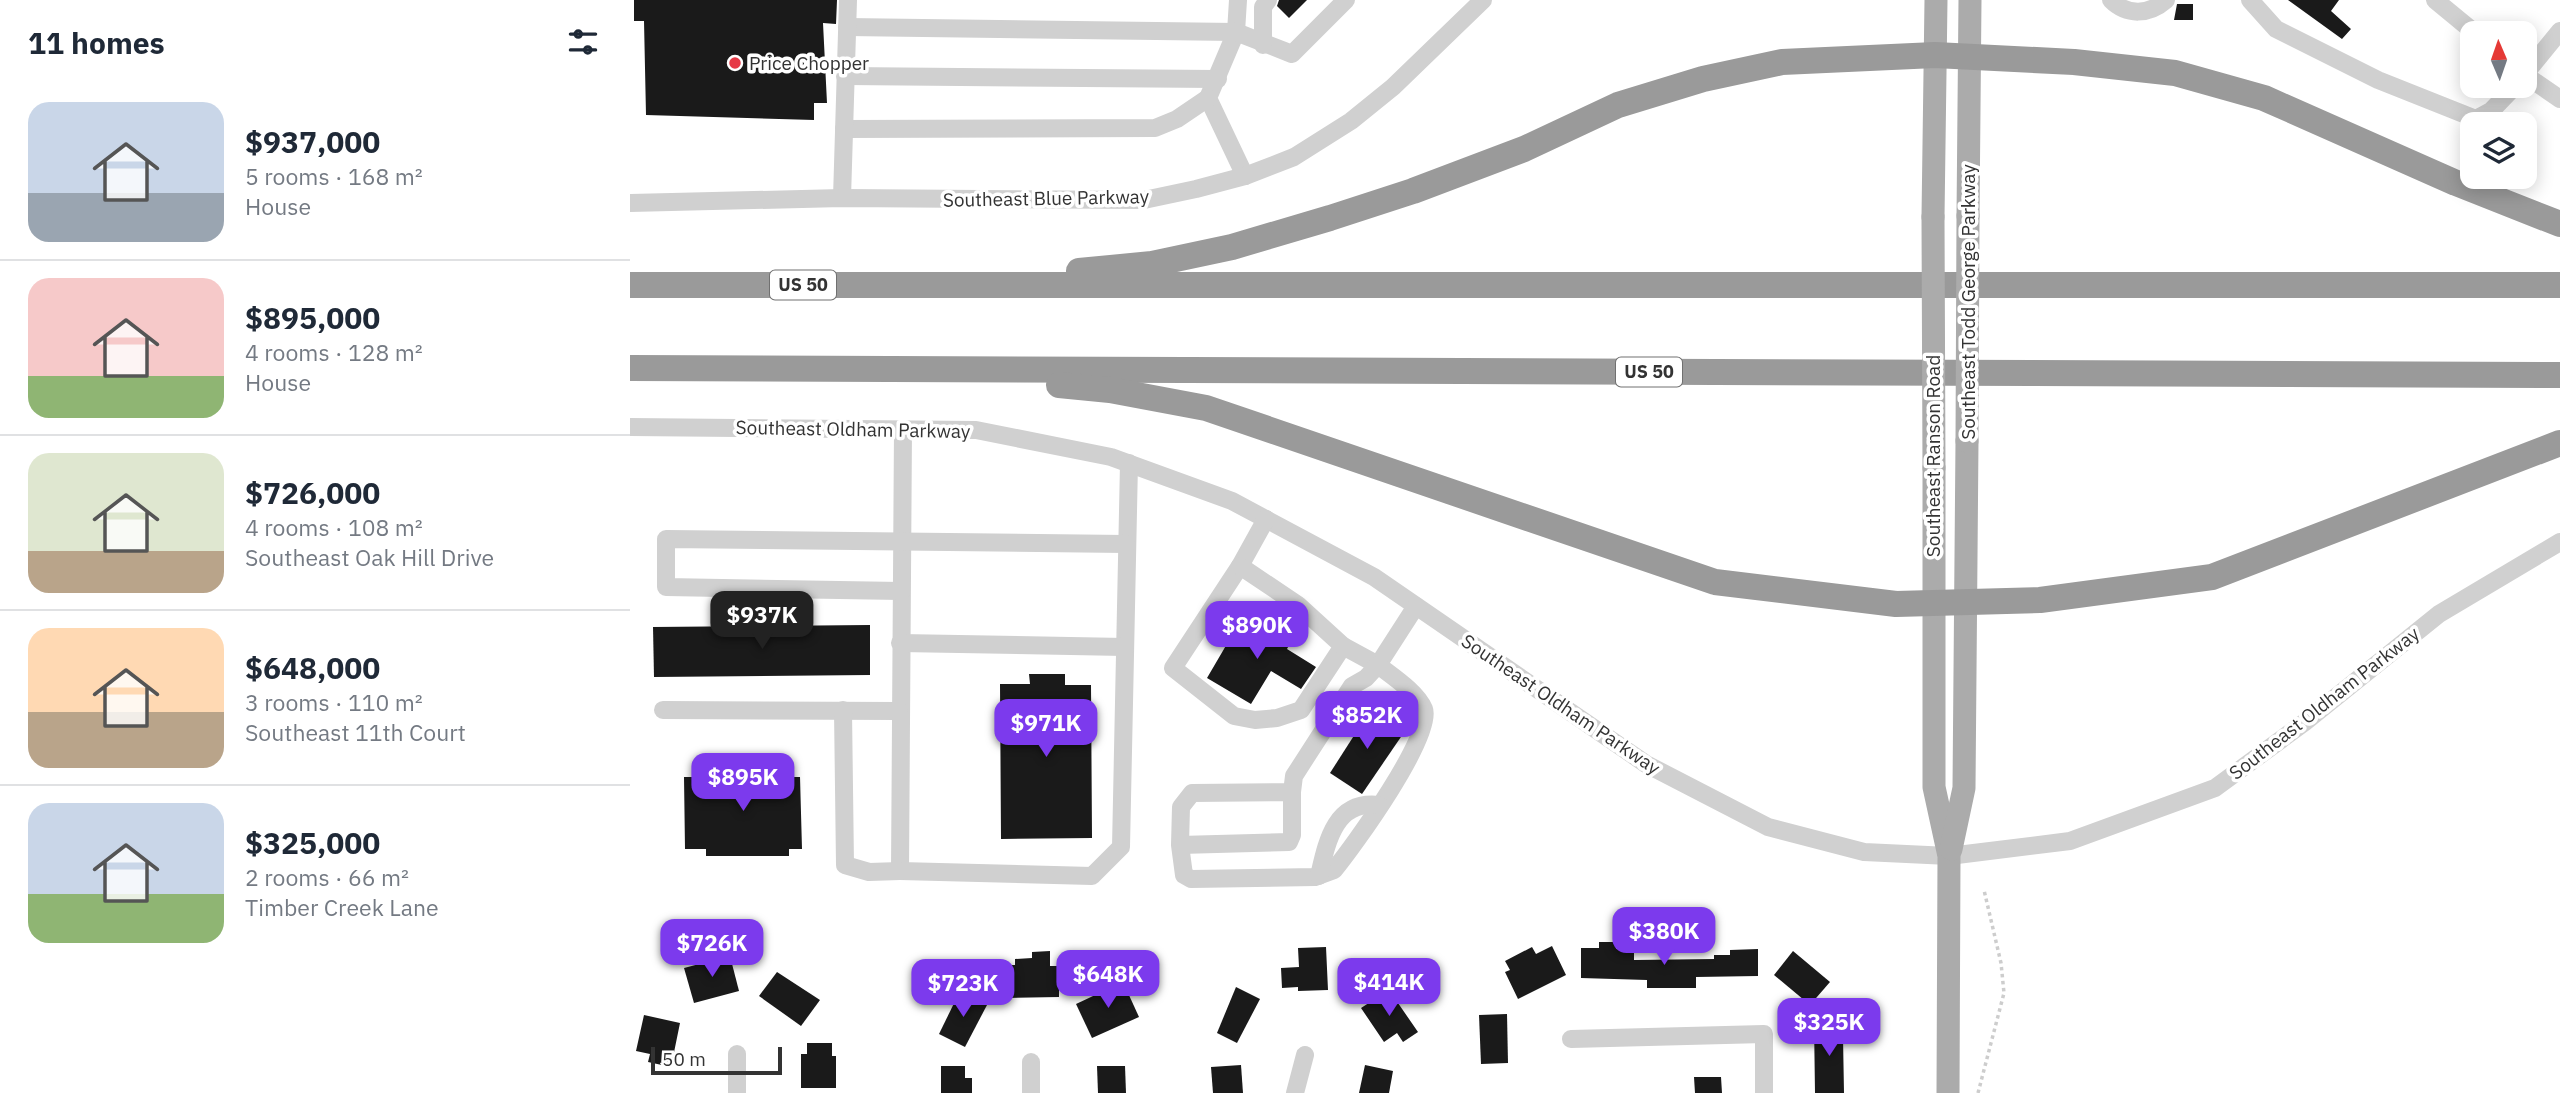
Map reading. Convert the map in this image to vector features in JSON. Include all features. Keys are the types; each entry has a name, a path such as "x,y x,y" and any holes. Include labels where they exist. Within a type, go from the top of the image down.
{"highway":[{"path":"975,286 999,273 1087,271 1139,265 1232,247 1413,191 1524,149 1618,105 1703,79 1782,62 1935,55 2074,62 2175,73 2264,98 2456,183 2560,224"},
{"name":"US 50","path":"630,285 2560,285"},
{"name":"US 50","path":"630,368 2560,375"},
{"path":"737,369 752,379 1054,385 1110,390 1206,408 1715,582 1896,604 2040,600 2212,577 2560,443"}],"main road":[{"path":"1935,55 1936,0"},
{"name":"Southeast Todd George Parkway","path":"1966,604 1970,0"},
{"name":"Southeast Ranson Road","path":"1935,55 1934,787 1949,856 1948,1093"},
{"name":"Southeast Ranson Road","path":"1949,856 1964,789 1966,604"}],"street":[{"path":"842,198 848,0"},
{"path":"844,129 1155,128 1177,119 1208,98 1236,32 1238,0"},
{"path":"1263,45 1263,7 1268,0"},
{"path":"847,27 1236,32 1263,45 1292,54 1346,0"},
{"name":"Southeast Blue Parkway","path":"630,203 842,198 1144,200 1245,176 1294,157 1351,121 1393,88 1483,0"},
{"path":"2111,0 2119,7 2140,12 2166,0"},
{"path":"2250,0 2276,29 2378,80 2476,118 2491,111 2503,98"},
{"path":"2435,0 2460,21"},
{"path":"2538,59 2560,31"},
{"path":"845,76 1218,79"},
{"path":"2538,84 2560,99"},
{"path":"1208,98 1245,176"},
{"name":"Southeast Oldham Parkway","path":"630,427 976,430 1129,463 1232,501 1374,577 1646,764 1768,827 1864,852 1949,856 2070,841 2215,788 2305,722 2439,614 2560,542"},
{"path":"900,871 900,540 903,429"},
{"path":"844,710 845,864 869,872 1092,876 1121,847 1129,463"},
{"path":"1266,519 1240,565 1173,668 1234,716 1255,720 1277,718 1301,710 1343,646"},
{"path":"901,591 666,587 666,539 1126,544"},
{"path":"1240,565 1298,605 1343,646 1378,665 1415,697 1424,709 1426,722 1418,746 1347,855 1334,870 1320,876 1191,879 1184,875 1180,845 1181,807 1192,793 1292,792"},
{"path":"1180,845 1289,842 1292,835 1294,776 1352,686 1366,678 1378,665 1416,606"},
{"path":"900,643 1125,648"},
{"path":"663,710 899,710"},
{"path":"1320,876 1332,829 1343,814 1367,804 1379,805"},
{"path":"1572,1039 1764,1034 1764,1093"},
{"path":"737,1054 737,1093"},
{"path":"1295,1093 1305,1055"},
{"path":"1031,1062 1031,1093"}],"path":[{"path":"1978,1093 2004,993 2001,962 1984,890"}],"building":[{"name":"Price Chopper","path":"634,0 837,0 836,24 823,23 827,103 814,103 814,120 646,115 644,21 634,21"},
{"path":"1279,0 1307,0 1289,18 1277,6"},
{"path":"2288,0 2339,0 2331,11 2351,29 2342,39"},
{"path":"2177,4 2193,4 2193,20 2174,20"},
{"path":"1241,614 1290,643 1287,649 1316,667 1301,689 1271,671 1251,704 1207,678"},
{"path":"870,625 870,675 654,677 653,627"},
{"path":"1029,674 1065,674 1065,685 1091,685 1092,838 1001,839 1000,684 1030,684"},
{"path":"1371,709 1405,731 1362,794 1330,773"},
{"path":"705,771 789,771 789,777 800,777 802,849 789,849 789,856 706,856 706,849 685,849 684,777 705,777"},
{"path":"1599,942 1616,942 1616,949 1634,949 1634,960 1714,959 1714,955 1730,955 1730,950 1758,949 1758,976 1696,977 1696,988 1647,988 1647,980 1581,978 1581,948 1599,948"},
{"path":"1552,946 1566,975 1518,999 1505,972 1510,970 1505,961 1532,947 1536,954"},
{"path":"1326,947 1328,990 1298,991 1298,987 1282,988 1281,968 1299,967 1298,948"},
{"path":"1050,951 1050,966 1059,966 1059,997 1005,998 1005,965 1015,965 1015,959 1032,958 1032,952"},
{"path":"1793,951 1830,982 1810,1005 1774,975"},
{"path":"730,956 739,991 694,1003 684,968"},
{"path":"777,972 820,1000 801,1026 759,996"},
{"path":"1123,982 1139,1017 1092,1038 1076,1004"},
{"path":"1236,987 1260,999 1237,1043 1217,1033"},
{"path":"1389,990 1418,1032 1403,1042 1397,1033 1384,1042 1361,1008"},
{"path":"960,991 987,1005 965,1047 939,1034"},
{"path":"1507,1014 1508,1063 1481,1064 1479,1015"},
{"path":"644,1015 680,1023 671,1067 648,1062 650,1054 636,1051"},
{"path":"1839,1021 1839,1037 1843,1037 1844,1093 1815,1093 1814,1022"},
{"path":"807,1043 832,1043 832,1056 836,1056 836,1088 801,1088 801,1054 807,1054"},
{"path":"1241,1065 1243,1093 1213,1093 1211,1067"},
{"path":"1365,1065 1393,1071 1389,1093 1359,1093"},
{"path":"941,1066 965,1066 965,1078 972,1078 972,1093 941,1093"},
{"path":"1097,1066 1125,1066 1126,1093 1098,1093"},
{"path":"1694,1077 1721,1077 1722,1093 1695,1093"}],"place":[{"name":"Price Chopper","path":"735,63"}]}
